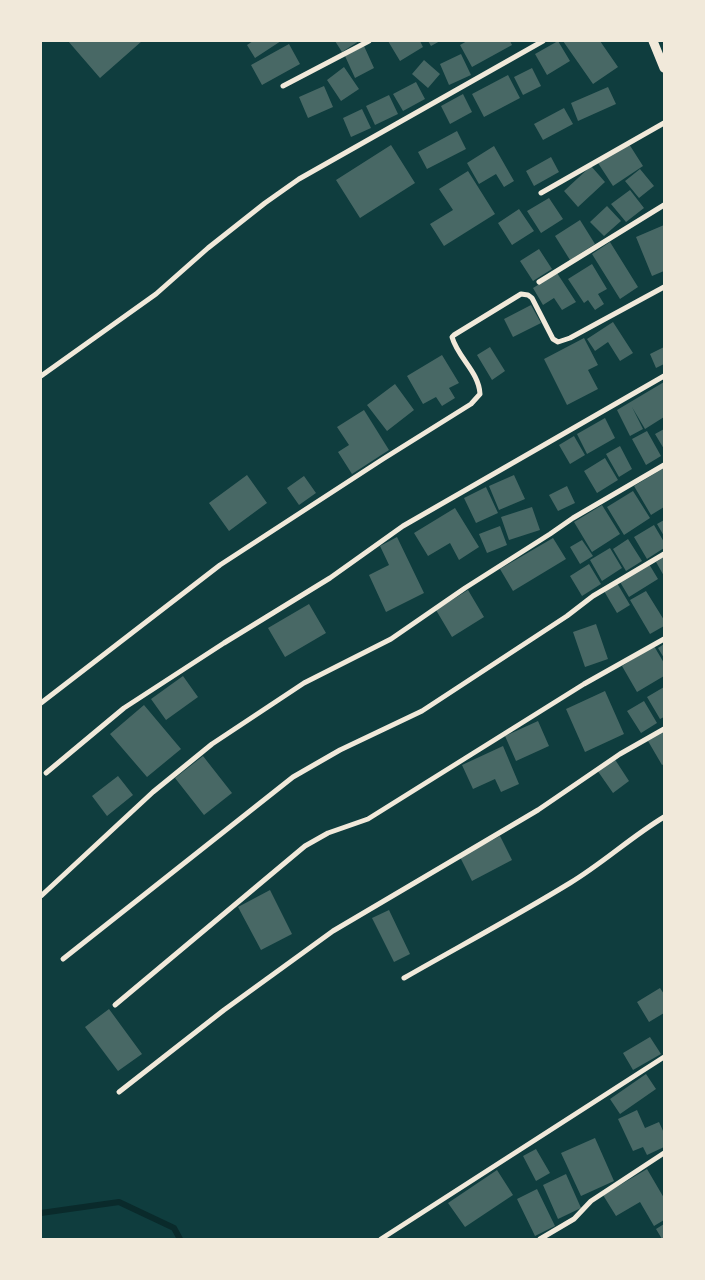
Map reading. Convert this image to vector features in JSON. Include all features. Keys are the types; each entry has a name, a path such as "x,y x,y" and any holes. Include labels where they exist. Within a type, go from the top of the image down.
{"street":[{"path":"283,86 369,41"},
{"path":"41,376 156,294 208,248 265,202 299,179 543,41"},
{"path":"653,41 664,68"},
{"path":"541,193 664,123"},
{"path":"539,282 664,205"},
{"path":"41,703 220,565 383,459 472,404 480,394 479,384 454,345 452,337 454,335 521,294 532,298 552,339 558,342 565,341 664,287"},
{"path":"46,773 124,708 224,643 330,578 403,526 664,376"},
{"path":"41,896 153,792 212,744 304,683 391,639 465,588 573,518 664,466"},
{"path":"63,959 293,777 340,750 422,711 567,616 594,596 664,554"},
{"path":"115,1005 305,846 328,833 368,819 584,684 664,639"},
{"path":"119,1092 224,1010 333,931 538,810 620,754 664,728"},
{"path":"404,978 571,882 664,817"},
{"path":"381,1239 664,1057"},
{"path":"540,1239 574,1219 591,1201 664,1153"}],"building":[{"path":"68,41 142,41 100,78"},
{"path":"253,41 281,41 255,58 247,45"},
{"path":"335,41 359,41 342,52"},
{"path":"388,41 420,41 423,47 400,61"},
{"path":"428,41 440,41 431,46"},
{"path":"467,41 510,41 512,45 472,67 460,45"},
{"path":"558,41 570,61 547,75 535,54"},
{"path":"563,41 600,41 618,67 593,84"},
{"path":"289,44 300,64 262,85 251,65"},
{"path":"364,46 374,68 355,78 345,56"},
{"path":"461,54 471,75 449,85 440,64"},
{"path":"424,60 440,74 428,88 412,74"},
{"path":"344,67 359,89 341,101 327,80"},
{"path":"532,68 541,86 523,95 514,77"},
{"path":"508,75 520,98 484,117 472,94"},
{"path":"416,82 425,99 403,111 393,94"},
{"path":"324,86 333,107 308,118 299,97"},
{"path":"608,87 616,104 578,121 571,103"},
{"path":"463,94 472,112 450,124 441,106"},
{"path":"389,95 398,114 375,125 366,106"},
{"path":"564,108 573,124 543,140 534,124"},
{"path":"362,109 371,128 351,137 343,118"},
{"path":"457,131 466,149 427,169 418,152"},
{"path":"629,144 643,166 613,186 598,163"},
{"path":"391,145 415,183 360,218 336,180"},
{"path":"494,146 514,181 504,187 496,174 479,184 467,163"},
{"path":"551,157 559,172 534,186 526,171"},
{"path":"591,166 605,182 578,207 564,191"},
{"path":"640,169 654,186 639,198 625,181"},
{"path":"468,171 495,214 444,246 430,224 453,210 439,189"},
{"path":"630,190 644,208 626,222 611,204"},
{"path":"549,198 563,219 541,233 527,211"},
{"path":"607,206 621,221 604,236 590,222"},
{"path":"519,209 534,231 512,245 498,223"},
{"path":"580,220 595,244 570,260 555,236"},
{"path":"664,225 664,271 652,276 636,237"},
{"path":"610,242 638,287 620,299 592,254"},
{"path":"539,249 552,269 533,281 520,261"},
{"path":"592,264 607,289 598,294 604,304 595,310 588,300 584,303 568,279"},
{"path":"557,273 576,302 562,310 554,298 543,305 533,288"},
{"path":"531,305 541,323 513,337 504,319"},
{"path":"613,322 633,353 620,361 608,342 595,351 587,339"},
{"path":"584,338 598,365 588,370 598,389 567,405 544,359"},
{"path":"490,347 505,371 492,380 477,355"},
{"path":"664,347 664,364 656,368 650,354"},
{"path":"442,355 459,383 449,388 455,398 442,406 436,397 423,404 407,376"},
{"path":"664,382 664,417 645,429 632,407 643,429 630,436 617,410"},
{"path":"395,384 414,410 387,431 367,405"},
{"path":"364,410 389,450 352,474 338,452 349,445 337,427"},
{"path":"605,418 615,438 587,454 577,434"},
{"path":"664,429 664,449 655,434"},
{"path":"647,431 661,456 646,465 632,439"},
{"path":"574,436 585,455 570,464 559,445"},
{"path":"620,446 632,469 619,477 606,454"},
{"path":"605,458 618,480 597,493 584,471"},
{"path":"664,468 664,507 651,515 634,486"},
{"path":"247,475 267,503 229,531 209,503"},
{"path":"514,475 525,499 499,510 489,486"},
{"path":"304,476 316,493 299,505 287,488"},
{"path":"567,486 575,503 558,511 549,495"},
{"path":"486,487 498,513 476,523 464,498"},
{"path":"633,491 650,518 624,535 607,507"},
{"path":"602,505 620,534 592,552 574,522"},
{"path":"532,507 540,530 509,540 501,517"},
{"path":"455,508 479,547 459,560 450,543 428,556 414,533"},
{"path":"664,520 664,536 657,524"},
{"path":"654,525 664,542 664,548 647,559 634,537"},
{"path":"500,526 507,545 487,553 479,534"},
{"path":"397,537 424,593 386,612 369,575 389,565 380,546"},
{"path":"553,538 566,559 513,591 500,569"},
{"path":"628,539 642,561 626,571 613,549"},
{"path":"582,540 593,556 580,564 570,547"},
{"path":"610,548 622,568 602,581 590,560"},
{"path":"664,557 664,576 656,562"},
{"path":"589,564 601,584 582,596 570,576"},
{"path":"649,564 658,579 629,597 620,582"},
{"path":"617,583 630,605 617,613 604,591"},
{"path":"468,590 484,617 452,637 436,610"},
{"path":"646,591 664,620 664,626 650,634 630,600"},
{"path":"309,604 326,633 285,657 268,628"},
{"path":"596,624 608,659 585,667 573,632"},
{"path":"664,644 664,658 658,648"},
{"path":"654,646 664,663 664,676 637,692 622,666"},
{"path":"183,676 198,697 166,720 151,699"},
{"path":"664,687 664,717 660,719 647,697"},
{"path":"605,691 624,734 585,752 566,709"},
{"path":"644,701 657,723 641,733 627,711"},
{"path":"144,705 181,749 147,777 110,734"},
{"path":"538,721 549,746 516,761 505,736"},
{"path":"664,732 664,764 662,765 648,741"},
{"path":"503,746 519,784 501,792 495,779 473,789 462,765"},
{"path":"203,756 232,793 204,815 175,778"},
{"path":"614,758 629,781 613,793 597,770"},
{"path":"118,776 133,795 107,816 92,796"},
{"path":"500,836 512,860 472,881 460,857"},
{"path":"270,890 292,934 261,950 238,907"},
{"path":"389,910 410,954 394,962 372,918"},
{"path":"660,988 664,994 664,1013 649,1022 637,1002"},
{"path":"109,1009 142,1054 118,1071 85,1027"},
{"path":"650,1037 661,1054 633,1070 623,1053"},
{"path":"646,1074 656,1089 620,1114 610,1099"},
{"path":"637,1110 645,1128 659,1122 664,1133 664,1147 647,1155 643,1147 633,1151 618,1119"},
{"path":"595,1138 614,1181 581,1196 561,1153"},
{"path":"536,1149 550,1173 536,1181 523,1156"},
{"path":"647,1169 664,1198 664,1220 654,1226 640,1202 616,1216 603,1195"},
{"path":"497,1170 513,1195 465,1227 448,1203"},
{"path":"566,1174 581,1208 558,1219 543,1185"},
{"path":"537,1189 555,1226 535,1236 517,1199"},
{"path":"664,1224 664,1239 662,1239 656,1229"}],"waterway":[{"path":"41,1213 119,1202 174,1228 180,1239"}]}
